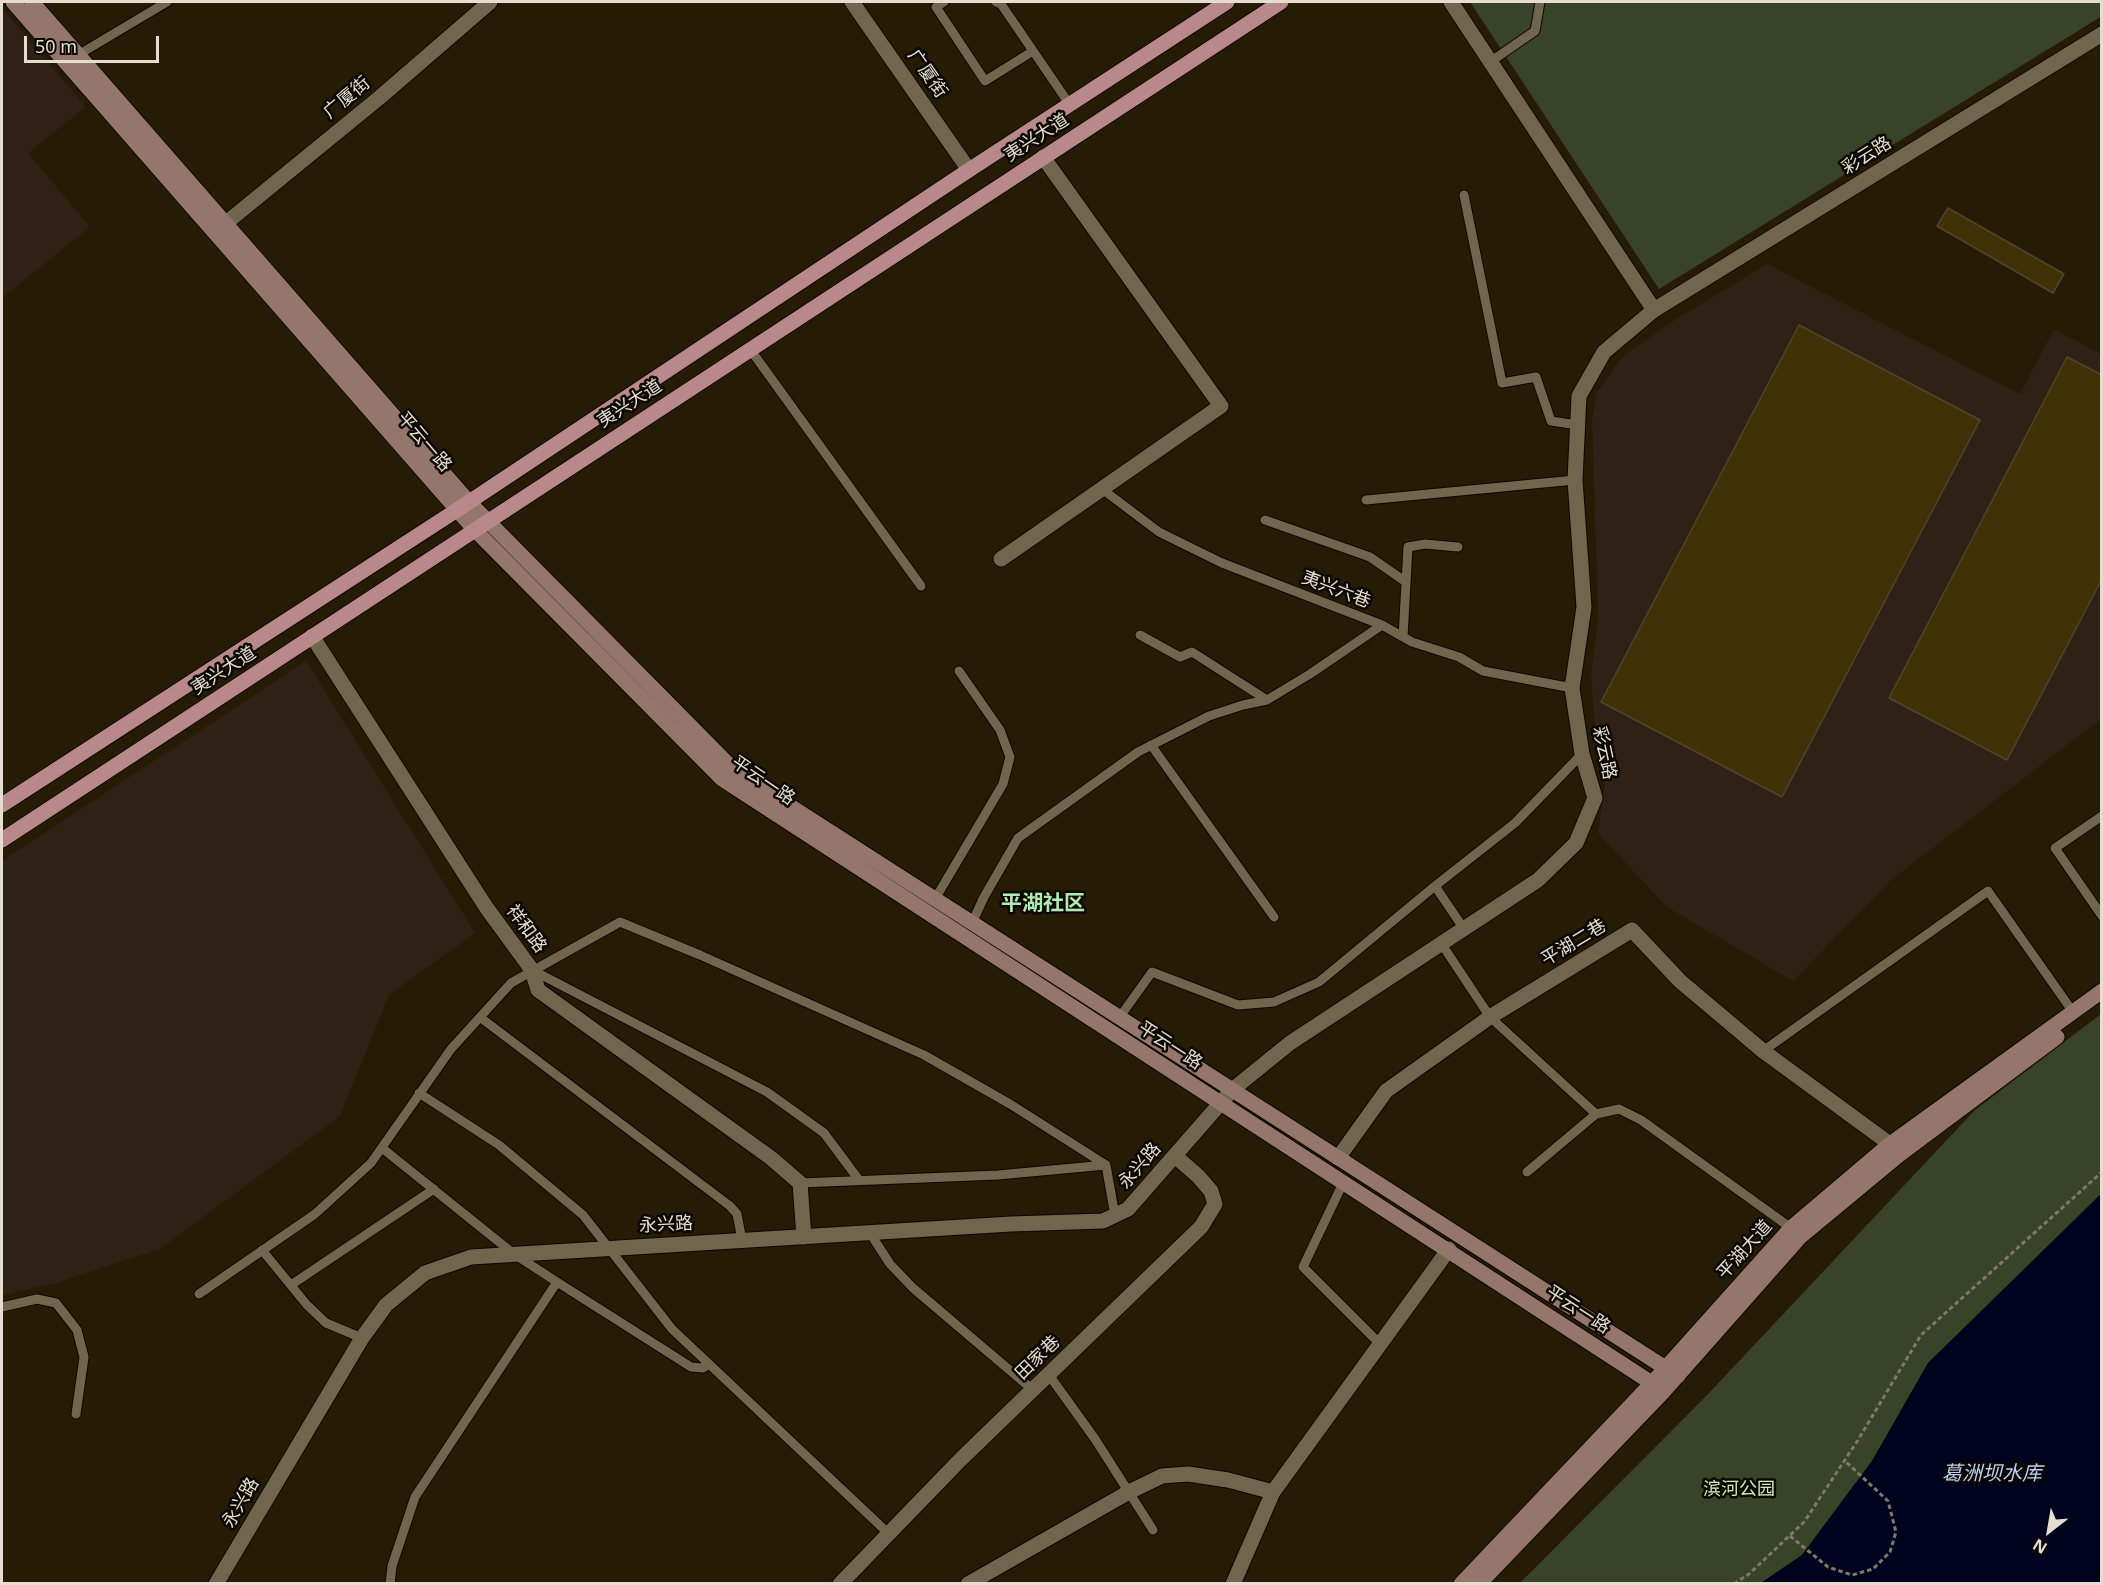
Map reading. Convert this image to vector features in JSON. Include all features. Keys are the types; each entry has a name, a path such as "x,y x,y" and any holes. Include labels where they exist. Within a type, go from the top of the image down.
{"main road":[{"name":"平云一路","path":"13,2 480,525 722,779 1658,1386"},
{"name":"平云一路","path":"32,2 226,223 462,505"},
{"name":"夷兴大道","path":"2,840 1281,2"},
{"name":"夷兴大道","path":"2,805 462,505 1220,4"},
{"name":"平云一路","path":"480,525 734,770 1672,1371"},
{"name":"平湖大道","path":"1672,1371 1791,1228 1890,1144 2102,991"},
{"name":"平湖大道","path":"1479,1584 1658,1386 1800,1237 1899,1155 2102,1003"},
{"name":"平湖大道","path":"1461,1584 1658,1386"}],"street":[{"name":"广厦街","path":"226,223 379,98 490,2"},
{"name":"广厦街","path":"852,2 969,170"},
{"path":"1451,2 1654,310"},
{"name":"彩云路","path":"1232,1090 1290,1043 1538,880 1576,843 1595,798 1582,754 1572,688 1584,607 1575,480 1578,425 1580,396 1604,352 1654,310 2102,34"},
{"path":"1001,559 1221,406 1043,157"},
{"name":"祥和路","path":"312,636 486,907 532,970 538,990 771,1158 800,1183"},
{"name":"平湖二巷","path":"1338,1158 1386,1091 1490,1017 1632,930 1680,981 1762,1051 1890,1144"},
{"name":"永兴路","path":"216,1584 362,1338 386,1305 425,1274 471,1257 1011,1224 1103,1221 1128,1209 1232,1090"},
{"name":"田家巷","path":"840,1584 888,1533 1201,1227 1215,1204 1211,1191 1175,1156"},
{"path":"800,1183 804,1236"},
{"path":"1233,1584 1273,1492 1449,1250"},
{"path":"968,1584 1129,1492 1162,1476 1188,1474 1228,1480 1273,1492"}],"lane":[{"path":"78,55 167,2"},
{"path":"944,2 936,7 985,81 1033,51"},
{"path":"996,2 1001,4 1070,105"},
{"path":"1490,62 1535,31 1540,2"},
{"path":"1464,195 1502,383 1536,377 1551,420 1578,425"},
{"path":"750,350 921,586"},
{"path":"1366,500 1575,480"},
{"name":"夷兴六巷","path":"1101,489 1159,532 1222,563 1382,625 1412,642 1459,657 1483,671 1572,688"},
{"path":"1265,520 1370,557 1406,582"},
{"path":"1403,637 1408,547 1425,544 1458,547"},
{"path":"972,923 984,897 1018,838 1138,752 1209,716 1267,700 1382,625"},
{"path":"1140,636 1180,657 1192,652 1267,700"},
{"path":"935,899 1003,784 1010,757 1000,730 959,671"},
{"path":"1151,745 1274,917"},
{"path":"1119,1018 1152,972 1238,1005 1274,1002 1319,982 1515,823 1582,754"},
{"path":"2102,816 2055,848 2102,916"},
{"path":"1435,886 1464,929"},
{"path":"1762,1051 1988,891 2073,1012"},
{"path":"199,1294 315,1214 371,1163 451,1049 511,983 620,922 700,955 924,1055 1048,1127 1106,1165 1115,1216"},
{"path":"1441,944 1490,1017 1596,1114"},
{"path":"532,970 767,1092 824,1133 859,1180"},
{"path":"481,1018 730,1206 737,1214 742,1240"},
{"path":"419,1093 499,1145 583,1215 672,1329 888,1533"},
{"path":"1527,1172 1596,1114 1619,1109 1641,1120 1791,1228"},
{"path":"382,1148 514,1254 691,1367 703,1368 709,1364"},
{"path":"800,1183 998,1175 1106,1165"},
{"path":"1344,1181 1303,1267 1380,1344"},
{"path":"291,1285 434,1189"},
{"path":"870,1233 890,1264 913,1287 1033,1390"},
{"path":"262,1250 307,1305 326,1323 362,1338"},
{"path":"390,1584 392,1566 415,1497 557,1282"},
{"path":"2,1307 37,1299 56,1303 77,1330 84,1357 76,1414"},
{"path":"1048,1375 1095,1439 1153,1530"}],"path":[{"path":"1734,1584 1749,1574 1804,1522 1845,1461 1921,1335 2102,1172"},
{"path":"1790,1536 1828,1567 1852,1575 1873,1569 1890,1552 1896,1532 1888,1501 1845,1461"}],"shaded area":[{"path":"2,8 86,107 28,153 90,227 2,298"},
{"path":"1767,264 2020,394 2054,329 2101,354 2101,719 1891,880 1793,981 1667,907 1598,833 1605,783 1595,730 1591,676 1598,618 1592,420 1596,394 1624,355 1681,316"},
{"path":"306,661 475,933 389,995 340,1116 160,1249 56,1283 2,1295 2,861"}],"green space":[{"path":"1470,2 2101,2 2102,16 1659,289"},
{"name":"滨河公园","path":"2101,1014 2101,1194 1928,1363 1872,1461 1802,1555 1761,1583 1519,1584 1710,1392 1975,1110"}],"water":[{"name":"葛洲坝水库","path":"2101,1194 2101,1583 1761,1583 1802,1555 1872,1461 1928,1363"}],"building":[{"path":"1948,208 2064,274 2053,293 1937,226"},
{"path":"1799,325 1980,420 1782,797 1601,702"},
{"path":"2067,357 2102,375 2102,579 2007,760 1889,698"}],"district":[{"name":"平湖社区","path":"1043,904"}]}
